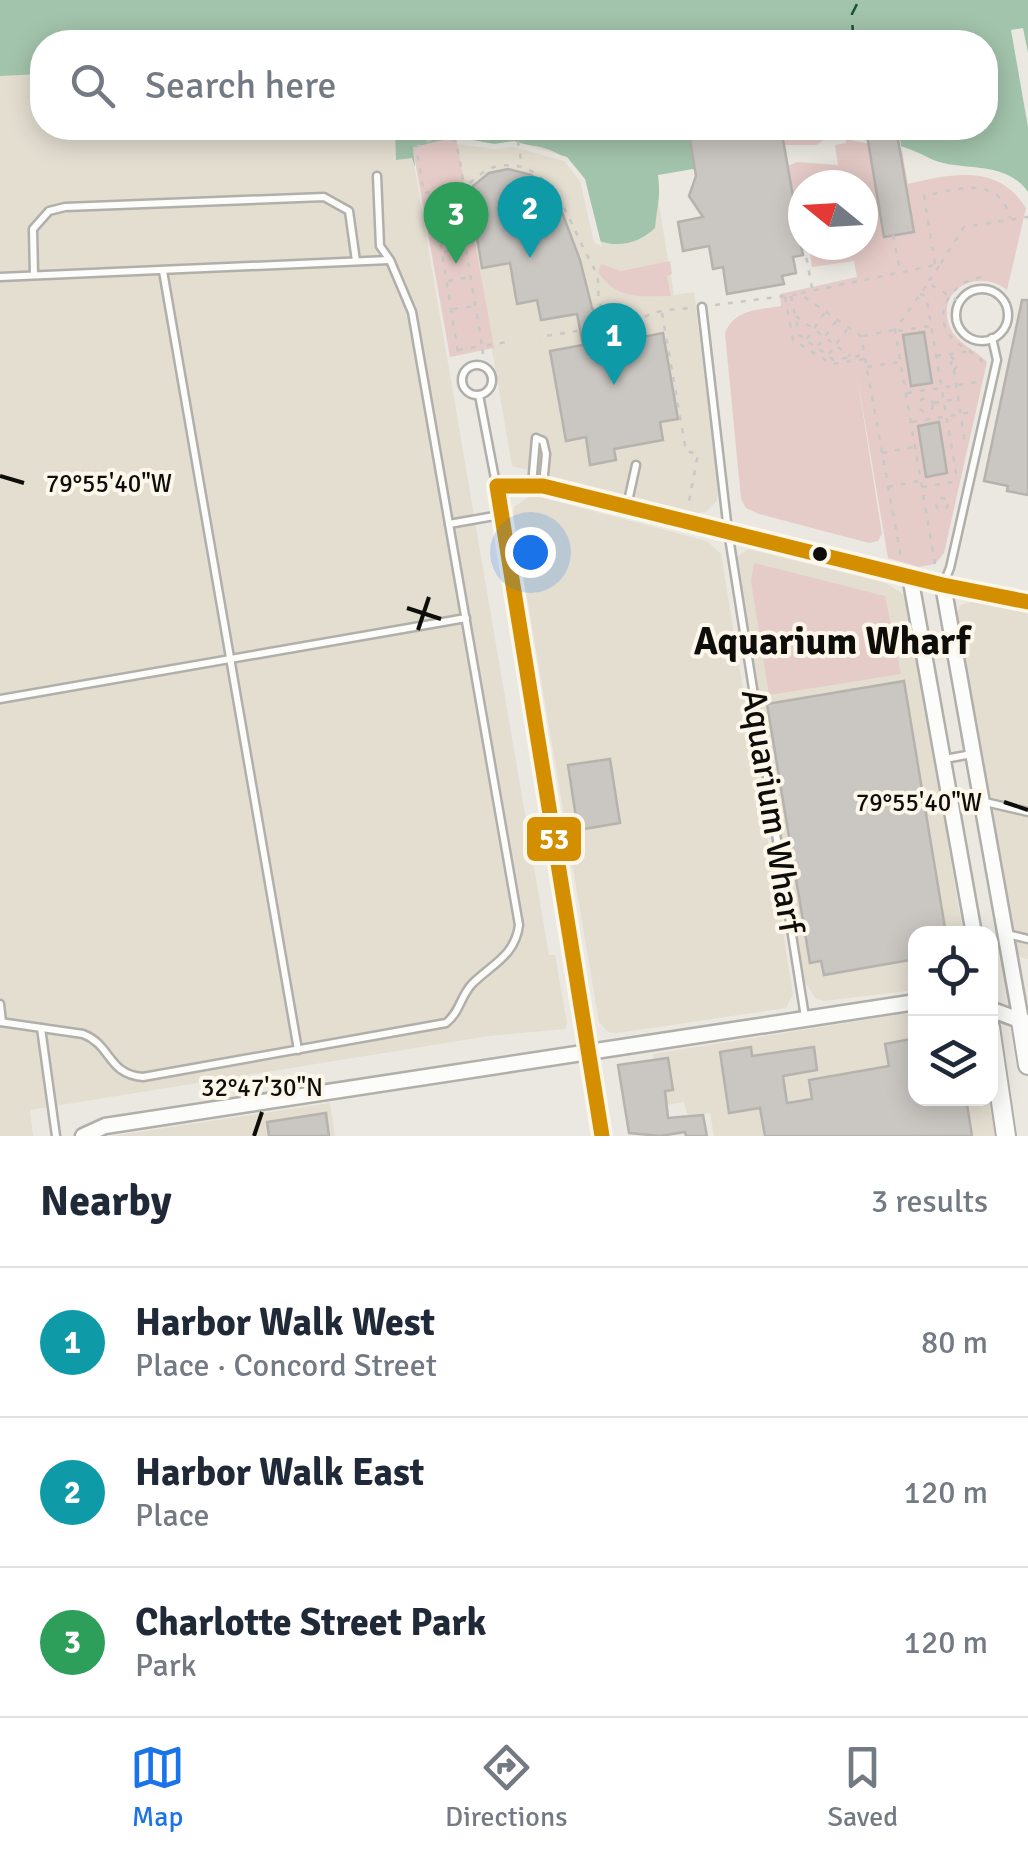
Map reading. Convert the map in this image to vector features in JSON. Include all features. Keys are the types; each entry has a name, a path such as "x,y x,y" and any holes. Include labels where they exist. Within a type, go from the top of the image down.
{"street":[{"path":"602,1136 496,486 537,486 1028,602"},
{"path":"910,576 973,926"},
{"path":"943,584 1024,1022 1028,1064"},
{"path":"82,1136 105,1126 908,1003"},
{"path":"998,1012 1024,1022"},
{"path":"998,1082 1006,1136"}],"lane":[{"path":"0,1004 1,1022 95,1038 118,1069 142,1077 446,1023 456,1015 472,984 506,956 518,939 520,925 412,312 378,237 377,176"},
{"path":"34,275 33,229 49,210 65,207 324,197 348,211 356,261"},
{"path":"0,277 390,260"},
{"path":"162,271 298,1050"},
{"path":"981,289 1000,296 1006,304 1006,324 992,338 973,339 964,334 956,316 960,302 971,291 981,289"},
{"name":"Aquarium Wharf","path":"702,307 728,531 805,1018"},
{"path":"943,584 998,360 992,338"},
{"path":"474,365 485,368 491,378 489,389 479,395 468,392 462,382 464,372 474,365"},
{"path":"479,395 496,486"},
{"path":"536,438 543,441 546,454 537,486 536,438"},
{"path":"627,506 636,465"},
{"path":"449,524 502,515"},
{"path":"0,700 466,618"},
{"path":"943,759 973,754"},
{"path":"982,802 1028,812"},
{"path":"1006,934 1028,940"},
{"path":"41,1028 56,1136"}],"path":[{"path":"430,140 416,147 424,194 464,186 494,166 522,168 548,182 598,279 598,301 608,316 619,322 634,323 662,312 800,294 938,264"},
{"path":"452,140 456,141 464,186"},
{"path":"518,140 522,168"},
{"path":"938,264 924,196 969,187 989,189 1002,199 1010,220"},
{"path":"456,188 483,354"},
{"path":"433,192 459,359"},
{"path":"935,564 895,331 964,227 1028,217"},
{"path":"438,223 461,218"},
{"path":"893,235 900,273"},
{"path":"442,252 466,248"},
{"path":"807,260 813,291"},
{"path":"447,281 470,277"},
{"path":"985,277 967,280 948,295 944,310 947,330 985,364"},
{"path":"928,282 960,302"},
{"path":"800,294 862,336 931,326"},
{"path":"920,294 926,296 957,481"},
{"path":"788,295 799,335 834,360 865,357"},
{"path":"788,295 793,340 832,364 865,357"},
{"path":"451,310 475,306"},
{"path":"662,312 686,451 698,454 688,507"},
{"path":"806,340 826,312"},
{"path":"795,315 850,357"},
{"path":"539,337 602,327 608,316"},
{"path":"818,348 838,320"},
{"path":"828,355 848,328"},
{"path":"862,336 901,558"},
{"path":"458,350 507,342"},
{"path":"936,356 973,350"},
{"path":"951,354 952,362 958,365 954,370 965,446"},
{"path":"867,368 900,362"},
{"path":"906,394 981,381"},
{"path":"919,406 924,391"},
{"path":"925,397 933,403 958,399"},
{"path":"929,420 933,403"},
{"path":"908,408 919,406 928,412"},
{"path":"910,422 974,412"},
{"path":"965,446 970,429"},
{"path":"952,448 965,446"},
{"path":"882,453 914,447"},
{"path":"957,481 963,463"},
{"path":"888,487 920,481"},
{"path":"921,487 957,481"},
{"path":"938,484 940,498"}],"shaded area":[{"path":"0,0 1028,0 1028,192 1006,174 939,162 877,140 998,140 998,30 30,30 30,75 0,76"},
{"path":"30,75 30,140 396,140 397,160 413,158 549,955 555,955 565,1029 489,1036 30,1110 33,1136 0,1136 0,76"},
{"path":"395,140 442,140 413,147 415,167 412,158 396,160"},
{"path":"456,140 648,140 674,295 694,292 717,501 706,512 696,513 512,466"},
{"path":"457,140 494,348 450,357 412,144"},
{"path":"470,140 701,140 705,167 658,175 655,228 636,241 614,244 599,241 582,179 560,155 523,144"},
{"path":"783,140 824,140 816,145 784,145"},
{"path":"846,140 900,140 908,184 958,175 989,178 1015,194 1026,208 1007,290 997,284 974,281 955,291 949,300 947,312 952,331 987,362 944,553 935,564 919,567 888,558 856,369 882,534 878,541 869,543 759,514 746,508 741,499 725,333 729,325 741,315 781,306 780,294 857,277 854,261 812,267 811,260 878,260 878,170 789,170 788,166 797,162 838,165 835,145"},
{"path":"670,261 672,274 667,276 671,296 622,292 598,272 601,264 621,271"},
{"path":"532,495 707,541 721,554 793,994 786,1008 617,1033 608,1032 599,1022 513,514 514,507"},
{"path":"748,549 886,583 906,596 962,926 908,926 908,991 825,1001 816,999 805,982 737,557"},
{"path":"754,563 885,596 901,674 769,695 751,581"},
{"path":"974,601 1028,613 1028,959 1014,956 956,615 961,605"},
{"path":"908,1013 908,1106 993,1106 998,1136 714,1136 710,1113 688,1117 684,1102 660,1106 653,1054"},
{"path":"330,1103 335,1136 112,1136"}],"pier":[{"path":"1023,28 1028,53 1028,127 1011,30"},
{"path":"458,140 494,144 514,141 567,157 585,179 602,247 594,242 580,181 564,161 514,147 494,149 457,144"},
{"path":"851,140 900,140 902,151"}],"building":[{"path":"690,140 783,140 788,170 788,260 794,260 796,273 782,276 784,284 727,294 723,267 713,269 709,246 683,251 678,222 703,217 689,196 696,176"},
{"path":"868,140 898,140 914,232 884,237 878,170 873,170"},
{"path":"508,169 531,175 554,191 580,260 592,308 601,321 617,331 637,332 638,338 663,333 678,419 660,422 663,440 614,449 616,460 590,465 586,437 566,441 550,351 583,345 577,314 541,320 537,300 517,304 510,263 482,268 471,200 475,199 473,186 489,173"},
{"path":"1022,300 1028,300 1028,495 984,481"},
{"path":"924,332 932,383 911,386 903,335"},
{"path":"939,422 947,473 926,477 918,426"},
{"path":"904,681 945,926 908,926 908,960 824,975 821,961 810,963 767,704"},
{"path":"610,759 620,823 578,830 568,765"},
{"path":"908,1040 908,1106 967,1106 972,1136 765,1136 760,1108 729,1113 720,1052 751,1047 752,1056 814,1047 817,1070 783,1076 787,1103 812,1099 809,1080 889,1066 885,1044"},
{"path":"668,1058 673,1090 665,1091 668,1118 703,1115 707,1136 686,1136 685,1132 660,1136 629,1133 618,1065"},
{"path":"326,1113 329,1136 269,1136 267,1122"}],"ferry route":[{"path":"853,30 852,14 859,0"}],"transit line":[{"name":"53","path":"602,1136 497,486 543,486 943,585 1028,602"}],"place":[{"name":"Harbor Walk East","path":"530,258"},
{"name":"Charlotte Street Park","path":"456,264"},
{"name":"Harbor Walk West","path":"614,385"}],"district":[{"name":"Aquarium Wharf","path":"832,641"}]}
